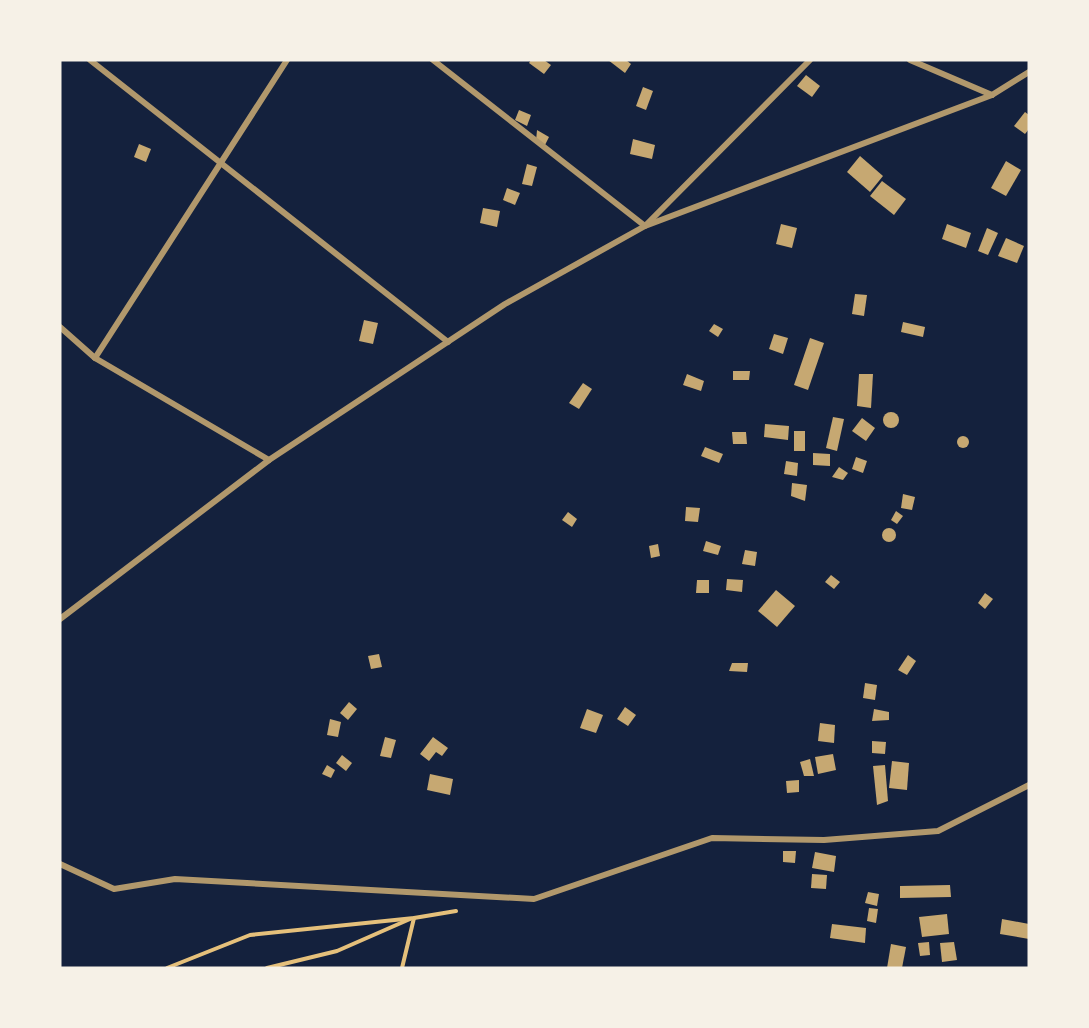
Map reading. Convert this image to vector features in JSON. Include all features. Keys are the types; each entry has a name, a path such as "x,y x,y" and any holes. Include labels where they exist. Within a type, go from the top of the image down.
{"street":[{"path":"90,60 448,342"},
{"path":"95,358 288,60"},
{"path":"433,60 645,226"},
{"path":"645,226 810,60"},
{"path":"910,60 992,95"},
{"path":"60,619 269,460 505,304 645,226 992,95 1029,72"},
{"path":"60,327 95,358 269,460"},
{"path":"60,864 114,890 175,879 534,899 712,838 824,840 938,831 1029,785"}],"path":[{"path":"167,968 250,935 414,918 457,911"},
{"path":"267,968 337,951 414,918"},
{"path":"402,968 414,918"}],"building":[{"path":"531,60 544,60 551,65 544,74 529,63"},
{"path":"608,60 626,60 631,64 625,73"},
{"path":"806,75 820,86 812,97 797,86"},
{"path":"643,87 653,91 646,110 636,106"},
{"path":"519,110 531,115 527,126 515,120"},
{"path":"1025,112 1029,115 1029,129 1025,134 1014,126"},
{"path":"537,130 549,137 545,145 536,141"},
{"path":"633,139 655,145 652,159 630,154"},
{"path":"139,144 151,149 146,162 134,157"},
{"path":"860,156 883,176 870,192 847,172"},
{"path":"1006,161 1021,170 1006,196 991,188"},
{"path":"527,164 537,167 532,186 522,184"},
{"path":"882,181 906,199 894,215 870,196"},
{"path":"507,188 520,193 515,205 503,200"},
{"path":"483,208 500,211 497,227 480,223"},
{"path":"781,224 797,228 792,248 776,244"},
{"path":"947,224 971,233 966,248 942,239"},
{"path":"987,228 998,233 988,255 978,251"},
{"path":"1006,238 1024,246 1017,263 998,256"},
{"path":"855,294 867,295 864,316 852,314"},
{"path":"364,320 378,323 373,344 359,341"},
{"path":"903,322 925,327 923,337 901,332"},
{"path":"714,324 723,329 718,337 709,331"},
{"path":"774,334 788,338 783,354 769,349"},
{"path":"810,338 824,343 808,390 794,385"},
{"path":"733,371 750,371 749,380 733,380"},
{"path":"687,374 704,381 701,391 683,385"},
{"path":"859,374 873,374 871,408 857,406"},
{"path":"583,383 592,389 579,409 569,403"},
{"path":"891,412 897,414 899,420 897,426 891,428 885,426 883,420 885,414"},
{"path":"833,417 844,419 837,451 826,448"},
{"path":"862,418 875,428 866,441 852,431"},
{"path":"765,424 789,426 788,440 764,437"},
{"path":"794,431 805,431 805,451 794,451"},
{"path":"732,432 746,432 747,444 733,444"},
{"path":"965,436 969,442 965,448 961,448 957,440"},
{"path":"705,447 723,454 719,463 701,456"},
{"path":"813,453 830,454 830,466 813,465"},
{"path":"856,457 867,461 863,473 852,469"},
{"path":"786,461 798,463 797,476 784,474"},
{"path":"839,467 848,473 843,480 832,477"},
{"path":"792,483 807,485 805,501 791,496"},
{"path":"903,494 915,497 912,510 901,508"},
{"path":"686,507 700,508 698,522 685,521"},
{"path":"896,511 903,516 897,524 891,520"},
{"path":"568,512 577,519 572,527 562,520"},
{"path":"889,528 894,530 896,535 894,540 889,542 884,540 882,535 884,530"},
{"path":"706,541 721,546 718,555 703,551"},
{"path":"658,544 660,556 651,558 649,546"},
{"path":"745,550 757,552 755,566 742,564"},
{"path":"831,575 840,582 834,589 825,582"},
{"path":"727,579 743,580 742,592 726,590"},
{"path":"697,580 709,580 709,593 696,593"},
{"path":"776,590 795,606 777,627 758,611"},
{"path":"985,593 993,599 985,609 978,603"},
{"path":"379,654 382,667 371,669 368,656"},
{"path":"908,655 916,661 907,675 898,670"},
{"path":"732,663 748,663 747,672 729,671"},
{"path":"865,683 877,685 875,700 863,698"},
{"path":"349,702 357,709 348,720 340,713"},
{"path":"625,707 636,715 628,726 617,719"},
{"path":"587,709 603,715 596,733 580,728"},
{"path":"874,709 889,712 889,720 872,721"},
{"path":"330,719 341,722 338,737 327,735"},
{"path":"820,723 835,725 834,743 818,741"},
{"path":"385,737 396,740 391,758 380,756"},
{"path":"433,737 448,748 442,756 436,752 429,761 420,754"},
{"path":"872,741 886,742 885,754 872,753"},
{"path":"833,754 836,770 818,774 815,757"},
{"path":"342,755 352,763 346,771 336,763"},
{"path":"810,759 814,776 804,776 800,762"},
{"path":"892,761 909,763 907,790 889,788"},
{"path":"327,765 335,770 331,778 322,774"},
{"path":"885,765 888,801 877,805 873,766"},
{"path":"430,774 453,779 450,795 427,790"},
{"path":"799,780 799,792 787,793 786,781"},
{"path":"783,851 796,851 795,863 783,862"},
{"path":"815,852 836,856 834,872 812,868"},
{"path":"812,874 827,875 826,889 811,888"},
{"path":"950,885 951,897 900,898 900,886"},
{"path":"868,892 879,894 877,906 865,903"},
{"path":"869,908 878,909 876,923 867,921"},
{"path":"947,914 949,934 922,937 919,917"},
{"path":"1002,919 1029,924 1029,939 1000,934"},
{"path":"832,924 866,928 865,943 830,938"},
{"path":"929,942 930,955 920,956 918,943"},
{"path":"954,942 957,960 942,962 940,943"},
{"path":"891,944 906,947 902,968 887,968"}]}
